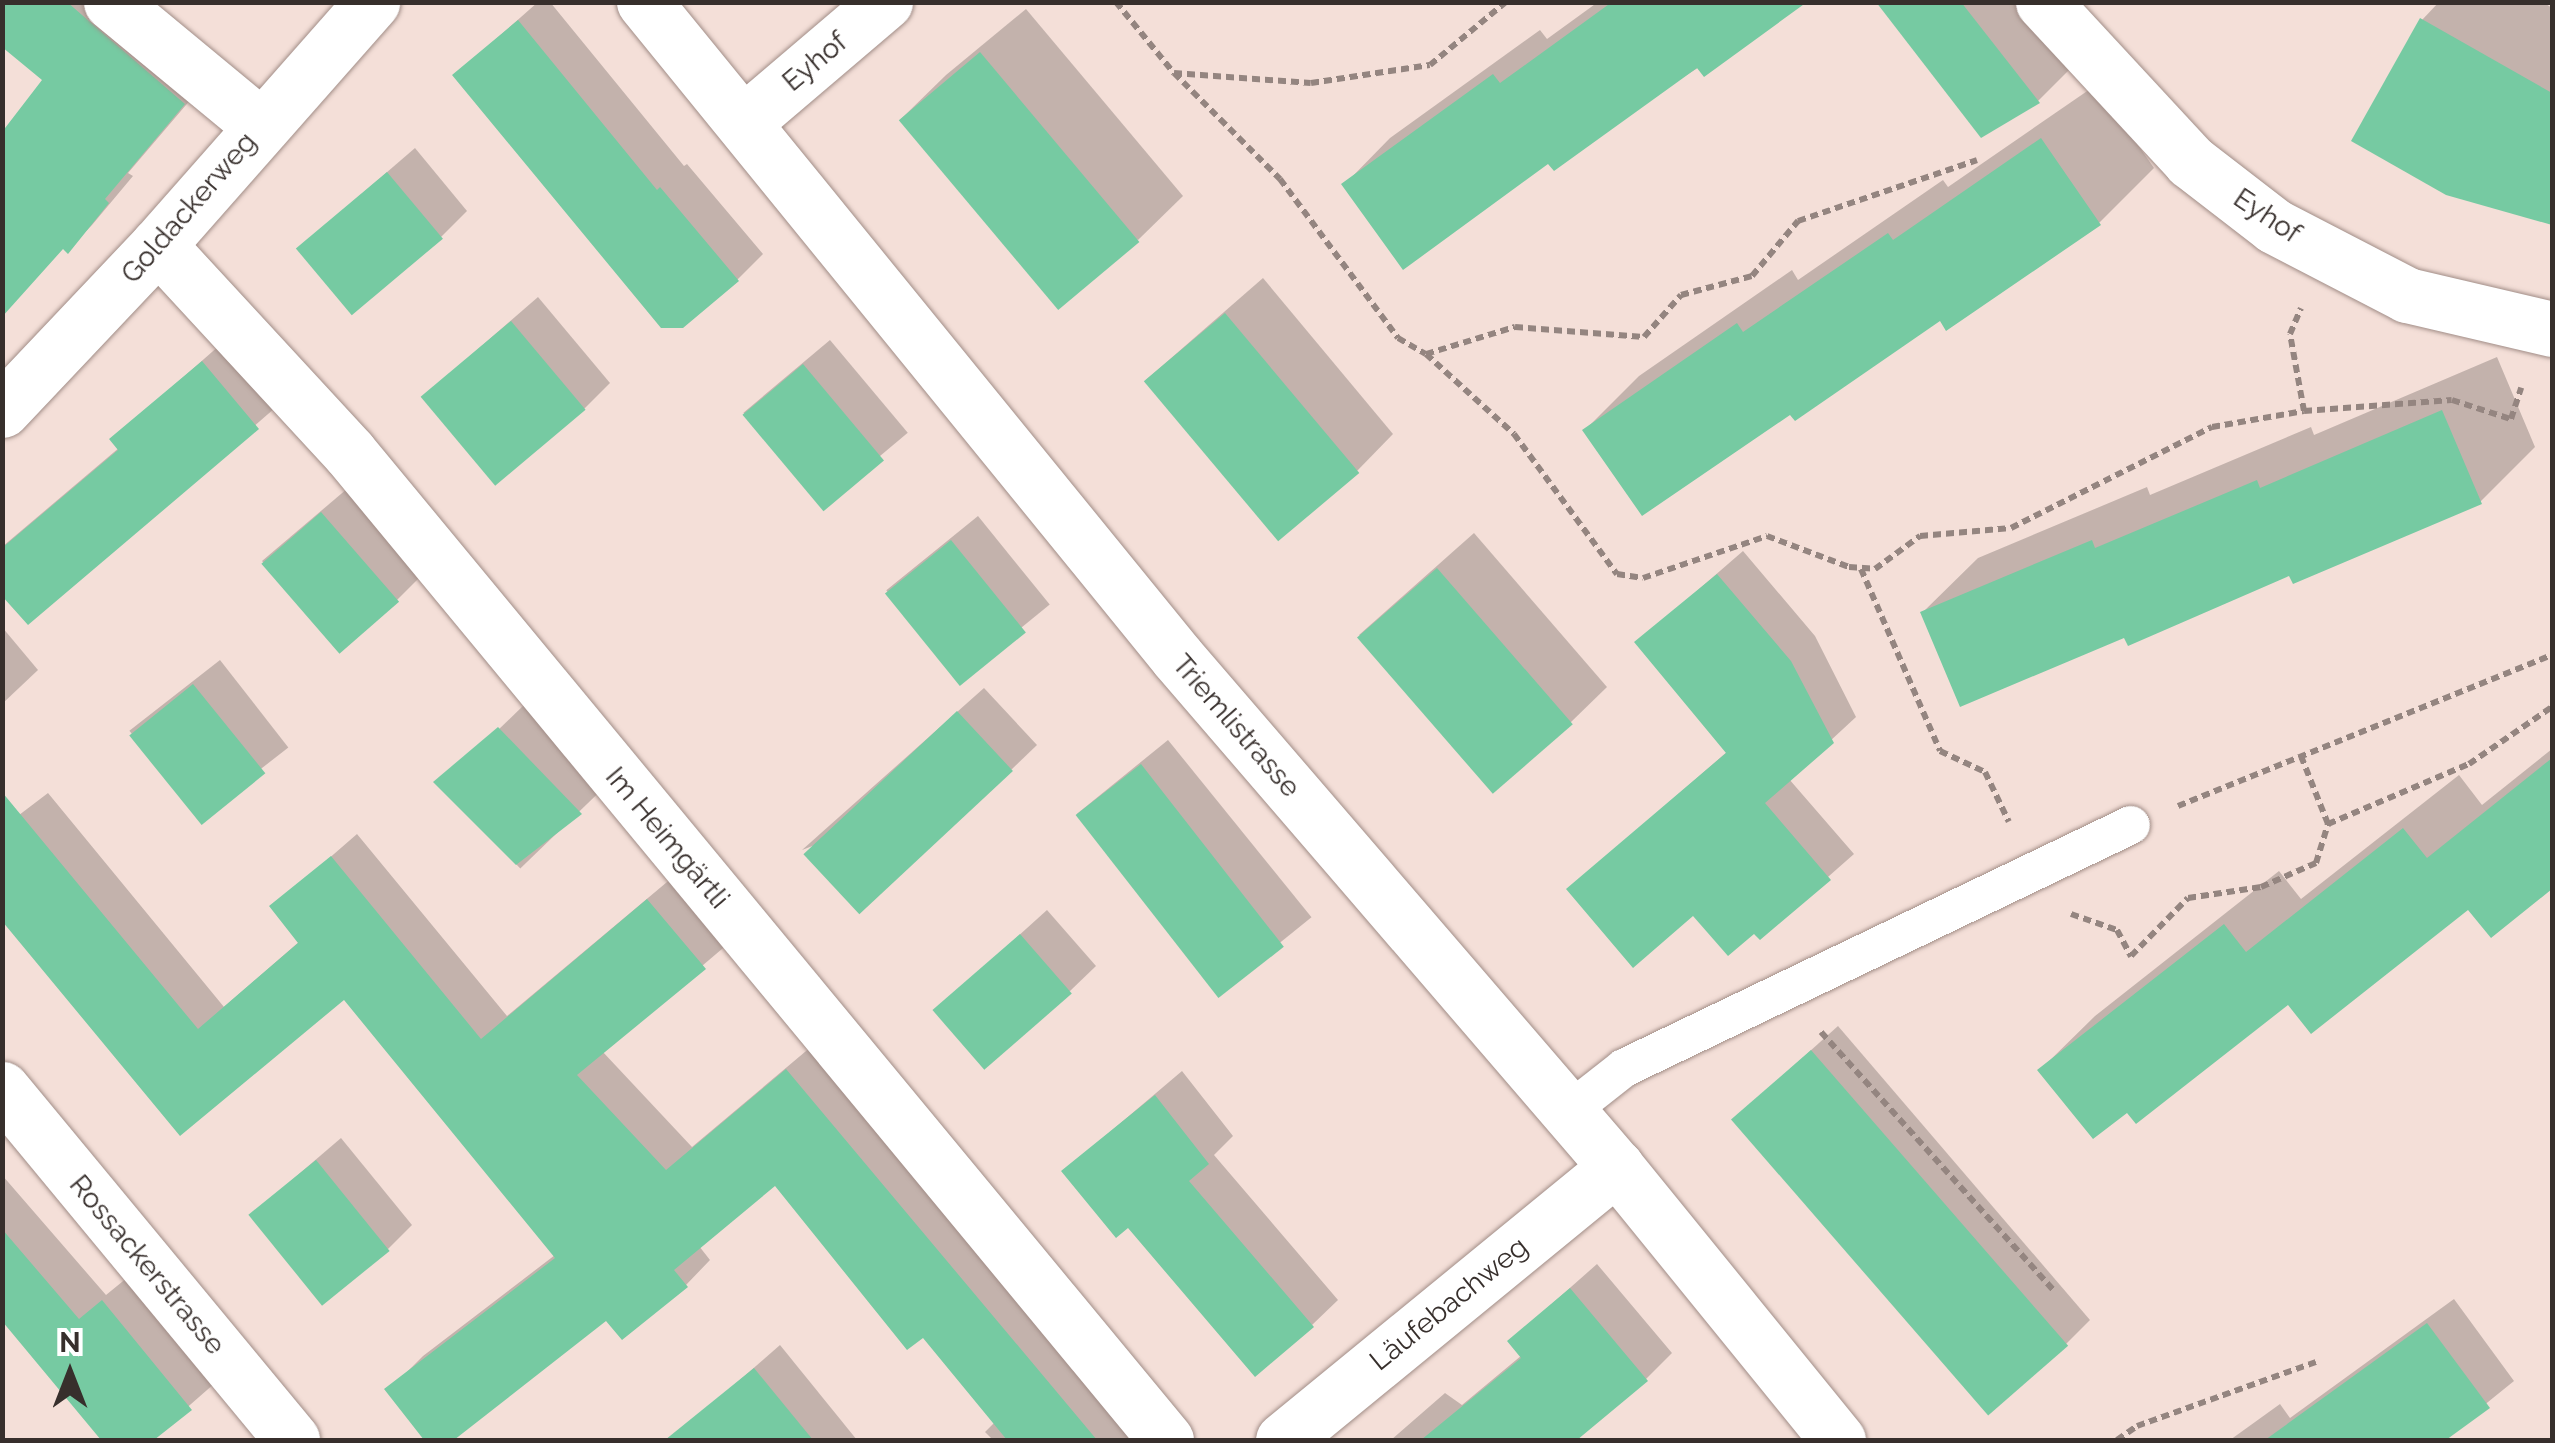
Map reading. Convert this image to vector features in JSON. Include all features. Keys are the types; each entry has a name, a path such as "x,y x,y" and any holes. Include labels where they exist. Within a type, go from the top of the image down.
{"street":[{"path":"111,2 260,126"},
{"name":"Goldackerweg","path":"2,410 158,246 372,2"},
{"name":"Triemlistrasse","path":"644,2 1177,657 1616,1167 1838,1440"},
{"name":"Eyhof","path":"745,122 885,2"},
{"name":"Eyhof","path":"2043,2 2116,86 2190,161 2274,226 2407,295 2546,327"},
{"name":"Im Heimgärtli","path":"158,246 349,452 1166,1440"},
{"name":"Rossackerstrasse","path":"2,1089 292,1440"},
{"name":"Läufebachweg","path":"1282,1440 1616,1167"}],"lane":[{"path":"1568,1112 1624,1068 2131,825"}],"path":[{"path":"1116,2 1174,73 1280,179 1398,338 1426,354 1514,434 1617,574 1643,578 1768,536 1861,569 1874,569 1920,536 2011,528 2212,428 2304,411 2452,400 2511,419 2546,327"},
{"path":"1174,73 1310,83 1430,64 1506,2"},
{"path":"1426,354 1515,326 1644,337 1681,295 1752,276 1798,221 1977,160"},
{"path":"2304,411 2290,334 2326,252"},
{"path":"1861,569 1940,751 1985,772 2034,872 2068,913 2117,930 2130,956 2188,898 2217,890 2261,887 2316,864 2328,824 2302,756"},
{"path":"2131,825 2552,655"},
{"path":"2328,824 2469,764 2552,707"},
{"path":"1752,1006 1770,1029 1820,1030 2053,1290"},
{"path":"2117,1440 2137,1426 2316,1362"}],"building":[{"path":"2,2 67,2 185,104 105,199 109,203 68,254 63,249 2,317 2,132 42,80 2,47"},
{"path":"1612,2 1807,2 1704,77 1697,68 1554,171 1548,164 1403,270 1341,184 1493,74 1500,83"},
{"path":"1876,2 1961,2 2040,103 1981,138"},
{"path":"2420,18 2552,93 2552,225 2446,195 2351,141"},
{"path":"518,20 657,190 660,187 739,281 683,328 661,328 452,75"},
{"path":"980,52 1139,242 1058,310 899,120"},
{"path":"2041,138 2101,225 1946,331 1940,321 1795,421 1790,415 1642,516 1582,430 1737,323 1743,332 1888,233 1893,240"},
{"path":"387,172 443,239 352,315 296,248"},
{"path":"1225,313 1359,473 1278,541 1144,381"},
{"path":"511,321 586,410 495,486 421,397"},
{"path":"202,361 259,429 28,625 2,596 2,548 118,450 109,439"},
{"path":"803,364 884,461 823,511 742,415"},
{"path":"2442,410 2482,504 2293,584 2289,576 2128,646 2124,638 1960,707 1920,612 2092,540 2095,548 2257,480 2260,488"},
{"path":"321,512 399,602 339,654 261,564"},
{"path":"951,540 1026,632 960,686 885,593"},
{"path":"1437,568 1573,724 1493,794 1357,638"},
{"path":"1717,574 1791,661 1834,743 1765,803 1831,880 1760,940 1754,934 1728,956 1693,916 1633,968 1566,889 1726,753 1634,642"},
{"path":"193,684 265,773 202,825 129,736"},
{"path":"957,711 1013,771 859,914 803,854"},
{"path":"498,727 582,814 516,865 433,782"},
{"path":"2552,758 2552,889 2491,938 2468,910 2311,1034 2288,1005 2136,1124 2127,1113 2093,1139 2037,1070 2224,924 2246,952 2403,828 2427,858"},
{"path":"1141,764 1284,947 1218,998 1076,815"},
{"path":"2,792 198,1029 298,943 269,906 331,856 481,1039 647,899 706,969 577,1075 666,1170 786,1069 1097,1440 1007,1440 923,1338 907,1350 775,1186 674,1270 688,1287 622,1340 606,1321 454,1440 424,1440 384,1389 555,1258 344,1000 180,1136 2,921"},
{"path":"1020,934 1072,994 984,1070 932,1010"},
{"path":"1811,1050 2068,1346 1988,1415 1731,1120"},
{"path":"1155,1095 1209,1164 1189,1181 1314,1327 1255,1377 1128,1228 1116,1238 1061,1171"},
{"path":"316,1160 390,1251 322,1306 248,1215"},
{"path":"2,1229 79,1319 102,1300 192,1410 154,1440 101,1440 2,1321"},
{"path":"1570,1288 1648,1381 1577,1440 1421,1440 1521,1358 1507,1341"},
{"path":"2427,1323 2490,1408 2446,1440 2265,1440"},
{"path":"754,1368 813,1440 665,1440"}]}
